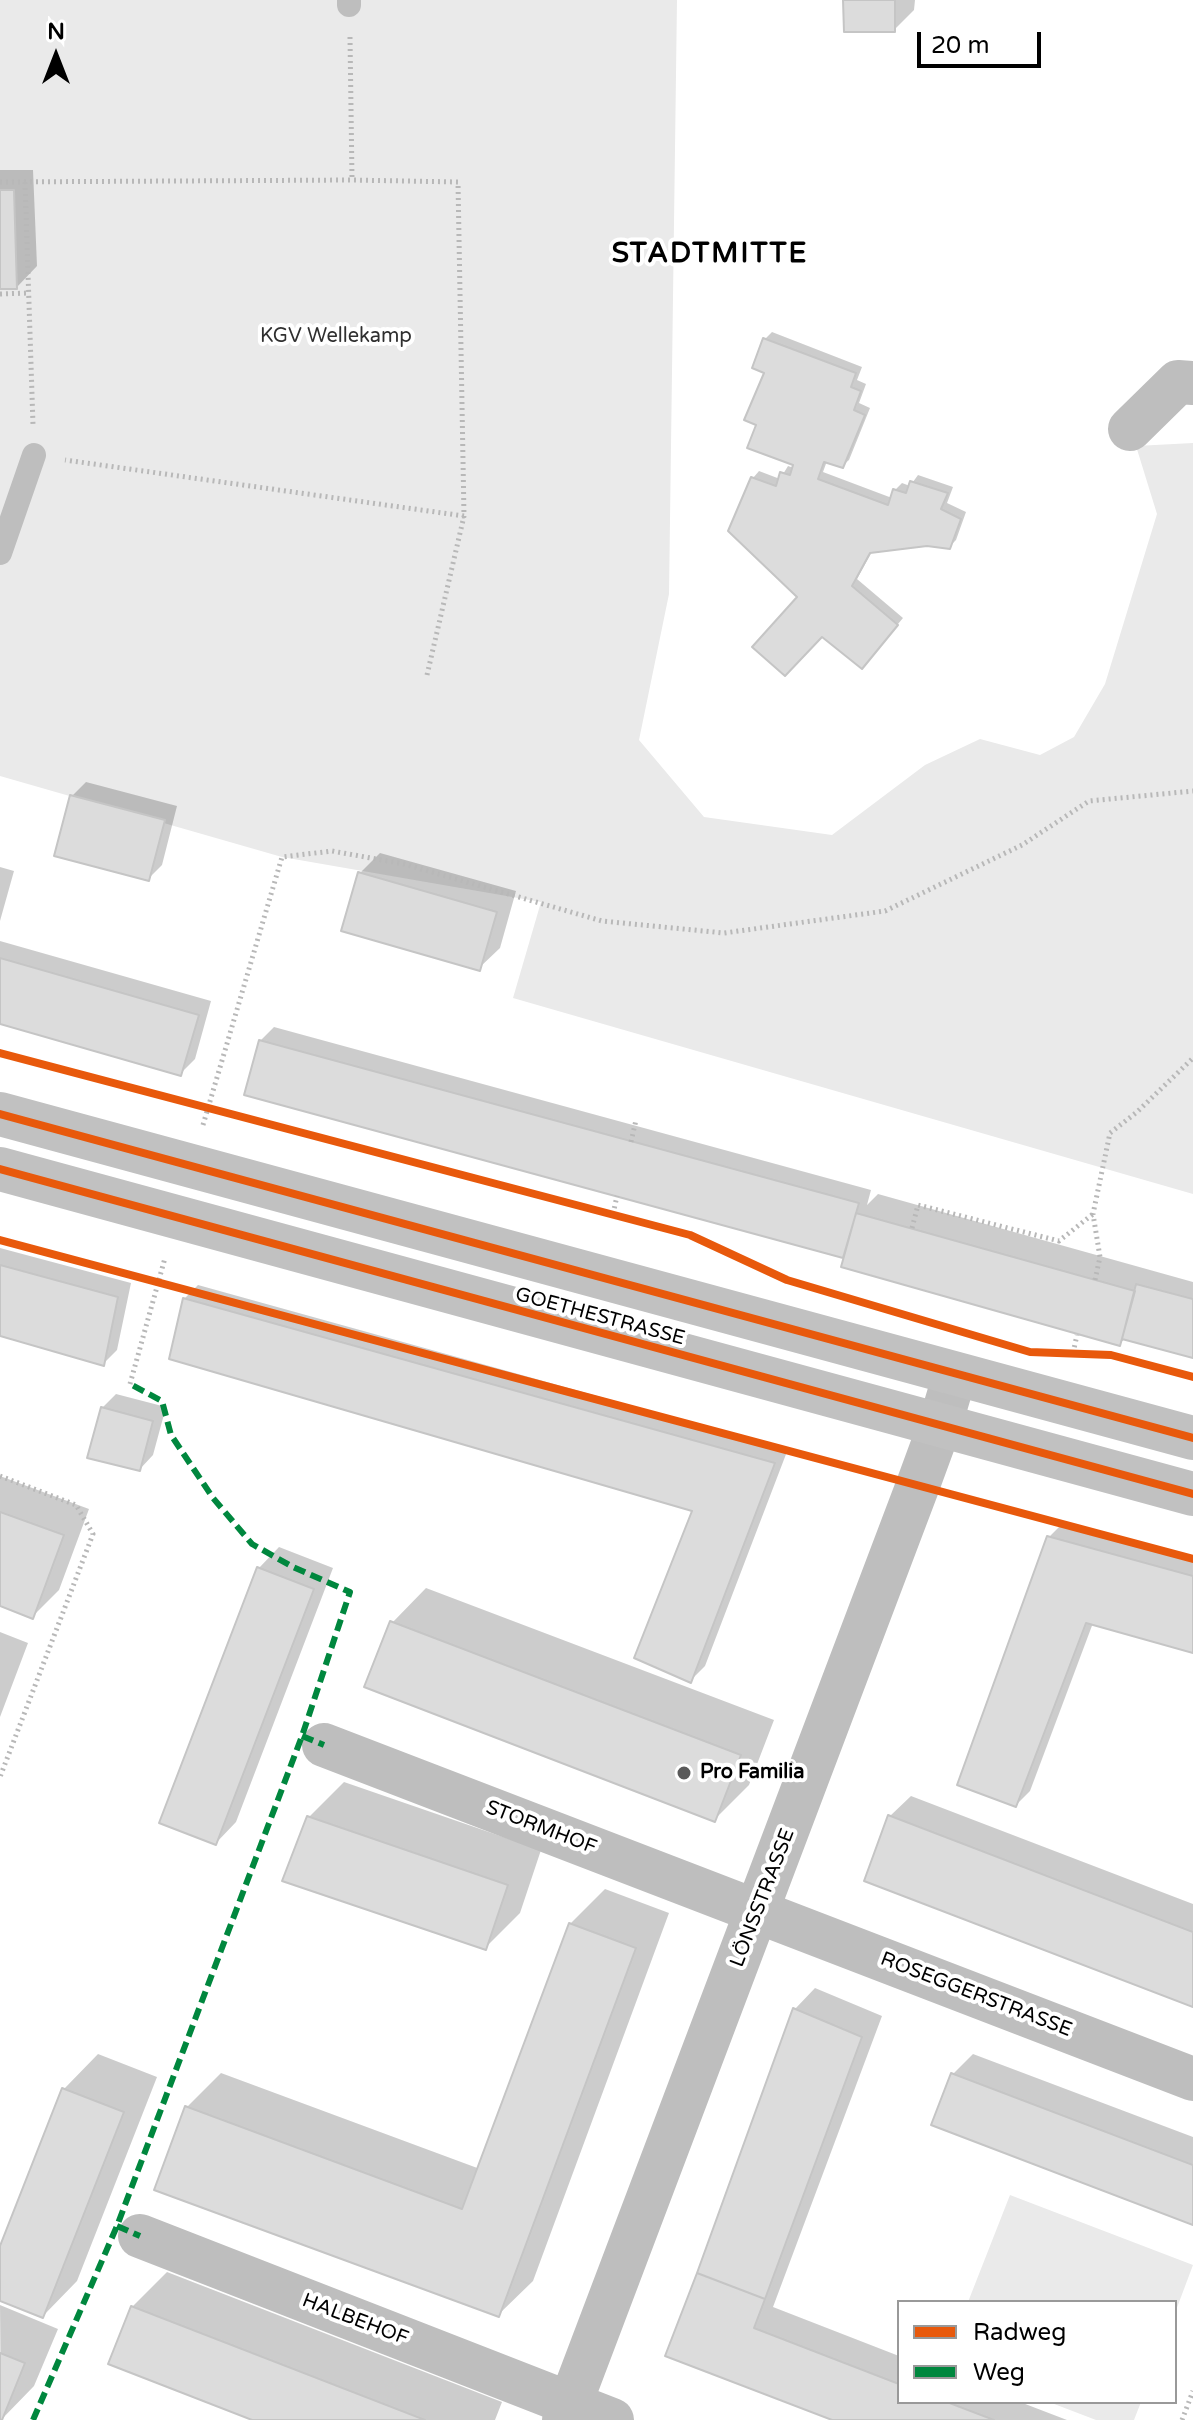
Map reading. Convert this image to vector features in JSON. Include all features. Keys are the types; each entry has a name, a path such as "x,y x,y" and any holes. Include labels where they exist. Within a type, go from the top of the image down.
{"street":[{"path":"1130,429 1178,382 1193,383"},
{"name":"GOETHESTRASSE","path":"0,1114 1193,1438"},
{"name":"GOETHESTRASSE","path":"0,1169 1193,1494"},
{"name":"LÖNSSTRASSE","path":"567,2412 940,1425 955,1374"},
{"name":"STORMHOF","path":"324,1745 758,1911"},
{"name":"ROSEGGERSTRASSE","path":"758,1911 1193,2079"},
{"name":"HALBEHOF","path":"140,2236 567,2412 612,2420"}],"lane":[{"path":"0,553 34,455"}],"path":[{"path":"349,2 352,180"},
{"path":"0,182 458,182 464,516 427,675"},
{"path":"25,182 34,455 464,516"},
{"path":"0,294 29,293"},
{"path":"191,1167 282,857 332,851 404,864 602,921 724,933 885,911 1022,845 1089,801 1193,791"},
{"path":"1095,1280 1100,1257 1093,1214 1110,1133 1137,1112 1193,1058"},
{"path":"631,1142 636,1120"},
{"path":"613,1214 617,1196"},
{"path":"912,1228 918,1205 1059,1241 1093,1214"},
{"path":"130,1384 176,1219"},
{"path":"1073,1353 1077,1335"},
{"path":"0,1476 76,1505 93,1534 0,1777"},
{"path":"1182,2420 1193,2391"}],"green space":[{"name":"KGV Wellekamp","path":"0,0 677,0 669,594 639,740 704,817 832,835 925,765 980,739 1040,755 1074,737 1105,684 1157,514 1136,446 1193,443 1193,1194 513,998 541,902 282,857 0,776"},
{"path":"1010,2195 1193,2265 1177,2308 1177,2300 969,2300"},
{"path":"1054,2404 1140,2404 1134,2420 1096,2420"}],"building":[{"path":"843,0 895,0 895,32 844,32"},
{"path":"0,190 14,190 17,289 0,289"},
{"path":"763,338 856,373 851,387 861,391 854,410 865,415 843,468 824,462 818,479 888,505 893,489 906,493 910,481 948,493 941,509 961,519 950,549 927,546 870,553 852,586 898,625 862,669 822,637 785,676 752,647 797,597 728,531 751,477 776,486 780,472 790,475 793,465 747,448 756,425 744,420 764,373 752,368"},
{"path":"70,795 165,820 149,881 54,856"},
{"path":"358,872 497,912 480,971 341,931"},
{"path":"0,958 199,1015 181,1076 0,1024"},
{"path":"259,1040 859,1203 843,1258 244,1095"},
{"path":"856,1213 1135,1291 1120,1346 841,1267"},
{"path":"0,1265 118,1297 104,1366 0,1336"},
{"path":"1136,1284 1193,1299 1193,1358 1122,1339"},
{"path":"183,1298 775,1463 691,1683 634,1658 692,1511 169,1359"},
{"path":"101,1407 153,1421 140,1471 87,1458"},
{"path":"0,1512 64,1535 33,1619 0,1606"},
{"path":"1047,1536 1193,1576 1193,1653 1086,1623 1016,1807 957,1785"},
{"path":"257,1567 314,1589 216,1845 159,1823"},
{"path":"390,1621 741,1755 715,1822 364,1687"},
{"path":"888,1815 1193,1932 1193,2007 864,1881"},
{"path":"307,1816 508,1885 486,1950 282,1881"},
{"path":"569,1923 636,1948 499,2317 154,2190 185,2106 462,2209"},
{"path":"793,2008 862,2037 765,2299 697,2273"},
{"path":"951,2073 1193,2165 1193,2225 931,2125"},
{"path":"62,2088 124,2112 43,2318 0,2301 0,2246"},
{"path":"697,2273 765,2299 754,2328 897,2383 897,2404 952,2404 994,2420 832,2420 665,2356"},
{"path":"131,2306 425,2420 252,2420 108,2364"},
{"path":"0,2353 25,2363 2,2420 0,2420"}],"marked path":[{"path":"33,2420 117,2226 302,1736 350,1592 293,1567 252,1544 213,1498 171,1435 162,1401 130,1384"},
{"path":"302,1736 324,1745"},
{"path":"117,2226 140,2236"}],"cycle path":[{"path":"0,1053 690,1235 787,1280 1030,1352 1111,1355 1193,1377"},
{"path":"0,1114 1193,1438"},
{"path":"0,1169 1193,1494"},
{"path":"0,1240 1193,1559"}],"place":[{"name":"Pro Familia","path":"684,1773"}],"district":[{"name":"STADTMITTE","path":"710,255"}]}
